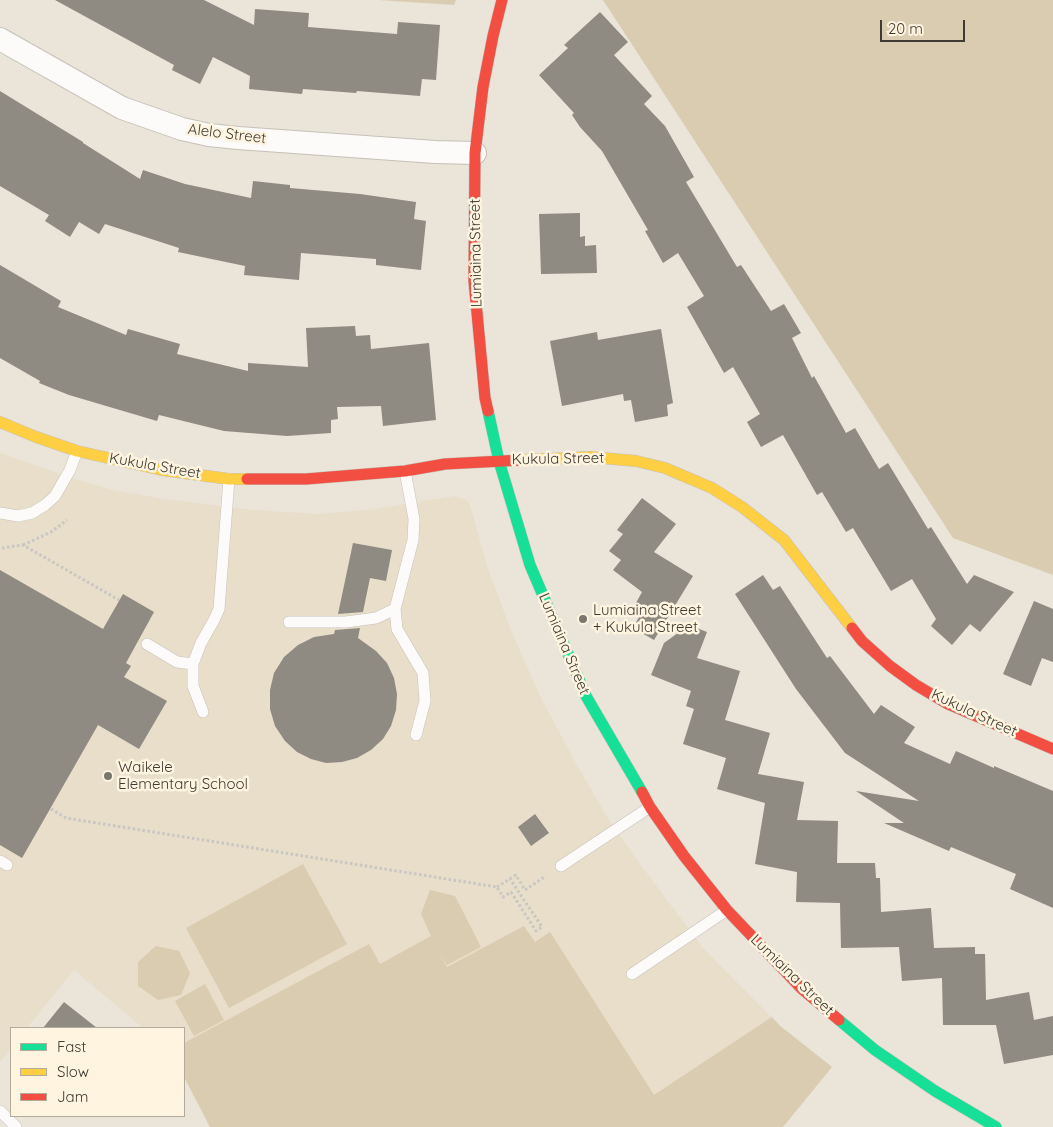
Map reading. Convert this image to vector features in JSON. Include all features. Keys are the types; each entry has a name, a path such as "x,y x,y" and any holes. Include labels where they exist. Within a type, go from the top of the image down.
{"street":[{"name":"Lumiaina Street","path":"502,0 483,87 475,153 474,281 485,398 499,461 530,565 586,696 650,807 684,856 727,910 802,988 874,1050 935,1091 996,1127"},
{"name":"Alelo Street","path":"0,39 122,108 182,129 208,135 238,138 435,152 475,153"},
{"name":"Kukula Street","path":"0,422 77,451 162,470 229,479 306,479 406,471 445,464 591,456 636,461 665,468 712,488 742,507 784,540 862,641 890,666 916,685 948,704 1053,748"}],"lane":[{"path":"0,512 18,516 32,513 45,505 55,496 70,470 77,451"},
{"path":"406,471 414,519 413,540 395,609 398,628 423,673 425,701 416,735"},
{"path":"203,712 193,686 193,664 201,643 219,609 229,479"},
{"path":"289,622 346,622 376,618 395,609"},
{"path":"147,644 177,662 193,664"},
{"path":"561,866 650,807"},
{"path":"632,974 727,910"},
{"path":"0,1110 16,1127"}],"path":[{"path":"2,548 23,545 51,532 66,520"},
{"path":"23,545 119,600"},
{"path":"50,809 66,818 497,887 516,875 525,890 561,866"},
{"path":"497,887 503,898 511,892 536,931 542,927 510,879"}],"shaded area":[{"path":"378,0 456,0 454,5"},
{"path":"603,0 1053,0 1053,575 953,538"},
{"name":"Waikele Elementary School","path":"0,453 112,490 253,510 318,514 368,510 455,496 469,502 487,566 512,633 541,698 607,817 703,948 779,1025 832,1067 783,1127 210,1127 185,1079 185,1027 142,1027 74,970 28,1027 10,1027 10,1049 0,1062"},
{"path":"303,864 347,944 229,1008 186,928"},
{"path":"430,890 455,896 481,947 447,965 440,954 447,967 524,926 535,942 550,932 654,1095 772,1017 779,1025 832,1067 783,1127 210,1127 185,1079 185,1042 369,944 380,964 431,936 421,914"},
{"path":"156,946 179,951 190,973 181,995 158,1000 138,986 138,962"},
{"path":"205,984 224,1020 194,1036 175,1001"}],"building":[{"path":"55,0 204,0 254,25 255,9 309,13 308,27 397,34 398,22 440,25 436,80 422,79 420,96 303,89 302,94 249,89 250,76 213,57 200,84 172,70 174,65"},
{"path":"600,12 628,42 614,55 652,96 644,104 665,126 694,177 686,182 737,267 741,265 771,311 784,304 801,333 792,338 812,378 814,376 846,433 855,428 879,469 888,463 928,529 931,527 967,584 974,575 1014,592 980,632 970,624 952,645 931,626 936,619 912,579 891,591 853,528 846,532 822,492 817,495 783,435 761,447 747,422 760,414 733,367 724,373 687,307 704,296 678,253 663,263 645,231 648,230 602,151 580,127 572,115 574,113 539,75 568,48 564,45"},
{"path":"0,91 140,179 143,170 185,184 251,198 253,181 290,185 290,188 360,194 416,202 414,219 426,221 421,270 376,265 376,259 301,253 299,280 244,275 245,266 178,252 179,248 105,224 99,234 79,222 70,237 45,221 49,215 0,186"},
{"path":"580,213 580,237 585,236 585,246 596,245 597,273 541,274 539,214"},
{"path":"0,265 61,301 58,307 126,335 128,329 180,344 177,354 248,371 248,363 308,367 306,328 355,326 356,336 370,335 371,349 429,343 436,420 383,426 381,406 337,407 338,419 331,420 331,433 287,436 224,431 159,415 157,421 69,395 39,383 40,381 0,358"},
{"path":"661,329 673,403 667,405 668,416 635,422 631,400 624,401 623,394 562,406 550,341 597,332 598,340"},
{"path":"642,498 676,524 654,552 693,576 654,640 633,628 639,617 631,612 642,592 613,570 621,560 609,551 623,534 617,530"},
{"path":"353,543 392,550 386,581 370,578 363,612 338,614"},
{"path":"0,570 103,629 123,594 154,612 126,663 131,666 124,677 167,701 139,749 98,725 22,858 0,845"},
{"path":"763,575 773,590 780,586 827,658 830,656 874,714 881,705 915,727 904,743 950,764 956,751 1053,791 1053,908 1010,889 1016,874 951,847 949,851 884,823 904,823 856,791 919,801 845,753 796,689 735,594"},
{"path":"1034,601 1053,609 1053,662 1042,658 1031,686 1003,674"},
{"path":"689,625 707,632 697,658 740,671 725,720 770,733 758,774 804,782 797,820 838,821 837,863 875,863 876,878 880,878 881,912 931,908 934,948 975,947 975,954 985,954 986,1000 1029,992 1034,1020 1053,1016 1053,1055 1004,1064 996,1025 943,1025 942,978 902,981 899,947 841,948 840,903 796,902 797,872 755,864 765,803 717,789 726,758 683,744 694,709 686,706 691,691 651,675 664,643"},
{"path":"360,628 358,638 376,651 387,663 394,678 397,694 396,710 391,726 383,739 371,750 357,758 342,762 326,763 311,759 297,752 285,741 275,726 270,709 270,690 274,673 284,657 298,645 314,637 334,634 335,630"},
{"path":"535,814 549,833 531,846 518,827"},
{"path":"64,1002 96,1027 44,1027"}],"traffic: fast":[{"path":"488,411 499,461 530,565 586,696 642,792"},
{"path":"839,1020 875,1050 935,1091 996,1127"}],"traffic: slow":[{"path":"0,422 77,451 162,470 229,479 247,479"},
{"path":"522,460 591,457 636,461 665,468 712,488 742,507 784,540 852,628"}],"traffic: jam":[{"path":"488,411 485,398 474,281 475,153 483,87 502,0"},
{"path":"247,479 306,479 405,471 445,464 522,460"},
{"path":"852,628 862,641 890,666 916,685 948,704 1053,749"},
{"path":"642,792 650,807 684,856 727,910 802,989 839,1020"}],"place":[{"name":"Lumiaina Street + Kukula Street","path":"583,619"},
{"name":"Waikele Elementary School","path":"108,776"}]}
